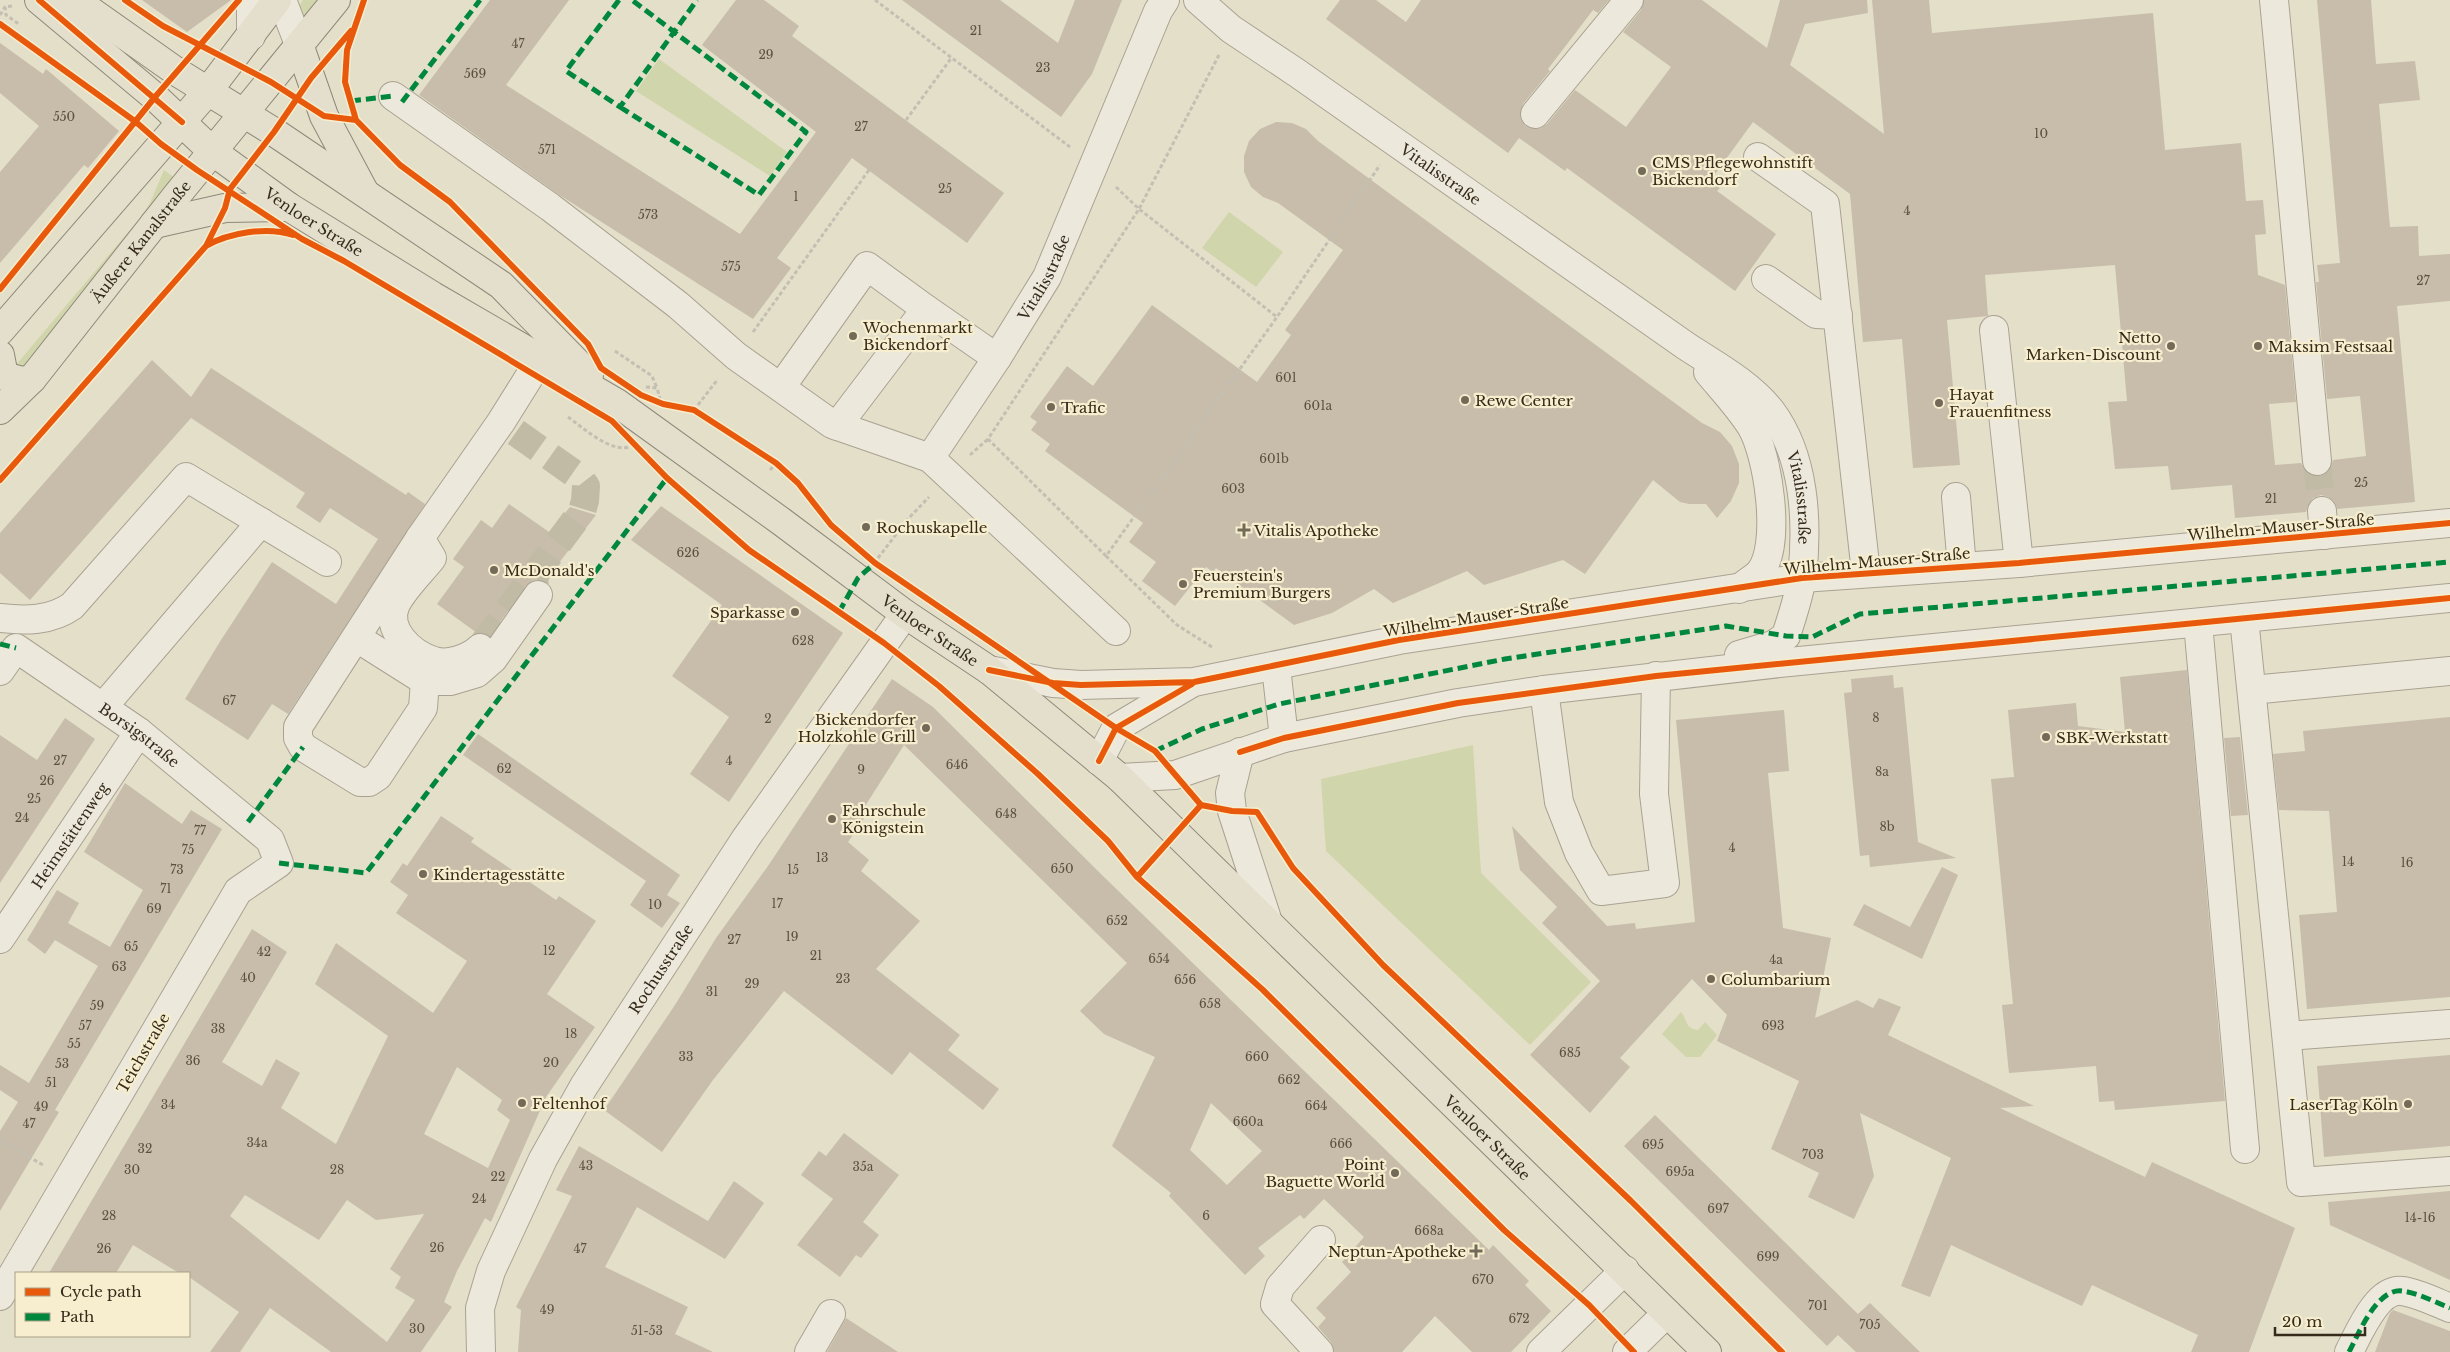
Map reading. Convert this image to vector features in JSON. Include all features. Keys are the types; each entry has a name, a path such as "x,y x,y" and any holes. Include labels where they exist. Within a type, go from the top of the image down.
{"main road":[{"name":"Venloer Straße","path":"39,0 182,122 212,151 289,207 433,296 617,403 905,614 989,670 1120,778 1707,1352"},
{"name":"Venloer Straße","path":"75,0 208,91 501,285 617,403"},
{"path":"0,331 208,91 277,0"},
{"name":"Äußere Kanalstraße","path":"0,410 32,379 212,151 300,47 336,0"},
{"path":"300,47 324,116 366,194"},
{"path":"154,224 226,208 289,207"},
{"path":"0,354 4,376 22,381 32,379"}],"street":[{"path":"251,0 251,36"},
{"path":"282,0 300,47"},
{"name":"Vitalisstraße","path":"930,458 997,358 1047,277 1116,109 1158,11 1165,0"},
{"name":"Vitalisstraße","path":"1198,0 1231,29 1396,142 1686,346 1736,378 1770,411 1791,447 1800,483 1804,521 1802,578 1786,636 1773,645 1664,675"},
{"path":"1535,114 1629,0"},
{"path":"2274,0 2317,461"},
{"path":"393,96 550,207 678,305 736,356 837,426 930,458 1116,631"},
{"path":"1758,157 1825,204 1866,574"},
{"path":"781,387 867,266 997,358"},
{"path":"1766,279 1816,314 1838,315"},
{"path":"837,426 926,309"},
{"path":"1994,330 2018,563"},
{"name":"Vitalisstraße","path":"1686,346 1752,427 1766,462 1771,528 1768,555 1760,571 1739,588"},
{"path":"425,681 423,708 378,776 369,782 360,782 303,747 298,738 298,727 420,538 501,422 541,358"},
{"path":"0,618 36,619 53,616 72,606 186,477 327,562"},
{"path":"1956,497 1962,566"},
{"path":"103,707 261,522"},
{"name":"Wilhelm-Mauser-Straße","path":"989,670 1053,684 1194,682 1399,640 1802,578 2018,563 2323,523 2450,523"},
{"path":"420,538 432,558 396,604 394,619 396,632 403,642 433,661 448,662 463,658 478,650 483,644"},
{"path":"357,638 425,681 450,682 477,673 493,659 538,595"},
{"path":"1120,778 1175,775 1284,738 1458,703 1544,690 1664,675 2450,598"},
{"name":"Rochusstraße","path":"481,1352 480,1308 492,1272 543,1160 584,1086 746,838 905,614"},
{"path":"2244,618 2302,1182 2450,1171"},
{"path":"2198,623 2245,1149"},
{"name":"Borsigstraße","path":"0,671 16,648 139,732 255,828"},
{"path":"1263,669 1284,738"},
{"path":"2252,690 2450,671"},
{"path":"1544,690 1559,802 1579,853 1601,892 1665,883 1654,794 1664,675"},
{"name":"Wilhelm-Mauser-Straße","path":"1099,760 1116,728 1194,682"},
{"name":"Heimstättenweg","path":"0,939 139,732"},
{"name":"Venloer Straße","path":"1240,752 1230,793 1232,815 1268,922"},
{"name":"Teichstraße","path":"0,1296 70,1180 238,891 279,863 270,840 255,828"},
{"path":"2287,1036 2450,1024"},
{"path":"1319,1352 1275,1304 1280,1287 1321,1240"},
{"path":"1541,1352 1624,1270"},
{"path":"2350,1352 2379,1300 2390,1292 2402,1291 2450,1308"},
{"path":"1627,1352 1667,1313"},
{"path":"809,1352 831,1314"}],"path":[{"path":"875,0 1050,130"},
{"path":"5,7 13,6"},
{"path":"0,15 5,7"},
{"path":"5,7 6,15"},
{"path":"1231,29 1139,209 988,439 1177,625 1263,669"},
{"path":"906,120 952,57"},
{"path":"1106,556 1277,317 1396,142"},
{"path":"694,410 736,356 869,170"},
{"path":"1139,209 1277,317"},
{"path":"615,351 652,376 657,388"},
{"path":"568,417 606,443 624,448 635,444"},
{"path":"770,470 776,463"},
{"path":"749,550 752,545"},
{"path":"0,1140 70,1180"}],"green space":[{"path":"303,0 318,0 306,15 302,16 297,9"},
{"path":"659,59 787,152 770,176 636,91"},
{"path":"164,170 179,181 23,368 15,366 140,218 150,203"},
{"path":"1229,212 1283,252 1256,287 1202,248"},
{"path":"1473,745 1481,873 1591,982 1530,1045 1326,851 1321,779"},
{"path":"1681,1012 1690,1027 1698,1030 1705,1022 1717,1035 1700,1057 1686,1057 1662,1034"}],"building":[{"path":"142,0 231,0 187,32"},
{"path":"490,0 569,0 506,85 740,234 816,132 702,45 736,0 764,0 799,26 792,36 1004,193 967,243 852,158 777,258 791,268 753,319 558,194 419,95"},
{"path":"902,0 1000,0 1058,43 1075,0 1122,0 1092,74 1061,117"},
{"path":"1340,0 1376,0 1406,22 1421,0 1609,0 1598,13 1593,10 1548,69 1550,71 1523,104 1520,112 1521,120 1525,126 1533,129 1541,128 1547,124 1575,90 1626,127 1671,67 1623,32 1641,10 1644,0 1702,0 1767,48 1780,0 1867,0 1868,13 1805,24 1790,65 1884,134 1872,0 1929,0 1932,33 2153,13 2165,150 2241,143 2246,201 2263,200 2266,234 2255,235 2258,275 2285,285 2296,402 2269,404 2275,465 2301,463 2310,475 2318,477 2326,473 2331,467 2333,460 2366,456 2360,396 2327,399 2316,282 2319,282 2317,265 2340,263 2317,0 2371,0 2376,64 2415,61 2420,100 2379,104 2390,227 2418,226 2419,256 2450,254 2450,301 2397,306 2415,502 2337,509 2335,502 2321,495 2313,498 2306,512 2235,518 2232,485 2171,490 2168,466 2115,469 2108,402 2127,401 2115,265 1985,275 1988,316 1947,320 1960,465 1913,468 1902,339 1863,342 1850,194 1753,122 1710,181 1720,188 1717,191 1776,234 1735,291 1567,168 1565,171 1519,138 1508,153 1437,101 1326,19"},
{"path":"0,43 43,74 46,69 119,131 88,168 84,165 0,263 0,172 39,126 0,93"},
{"path":"1276,122 1292,123 1306,129 1318,141 1702,423 1720,432 1732,446 1739,464 1739,483 1731,501 1717,518 1706,504 1680,502 1653,480 1585,574 1563,560 1484,585 1467,571 1393,603 1374,589 1332,613 1294,625 1216,568 1213,572 1206,567 1175,606 1142,581 1156,562 1129,542 1143,523 1045,451 1050,444 1031,430 1037,422 1030,417 1067,366 1093,386 1152,305 1257,382 1291,335 1285,330 1343,250 1278,203 1263,197 1251,187 1244,172 1244,156 1249,141 1260,129"},
{"path":"152,360 191,397 211,368 406,495 408,492 425,504 288,714 272,704 248,740 185,699 221,640 272,562 336,604 378,539 330,508 320,523 296,507 305,493 191,418 30,600 0,573 0,533"},
{"name":"McDonald's","path":"509,504 549,532 570,507 596,515 548,577 549,584 539,579 532,581 526,586 490,636 477,633 437,604 464,567 453,559 481,520 492,528"},
{"path":"661,506 843,633 729,802 690,774 729,717 672,676 722,605 631,540"},
{"path":"2187,670 2225,1101 2115,1110 2114,1101 2099,1102 2096,1066 2009,1073 2002,1005 2013,1004 1991,779 2014,777 2008,710 2076,703 2078,726 2125,732 2120,677"},
{"path":"1893,675 1894,688 1903,687 1918,842 1956,858 1870,867 1869,855 1860,856 1844,693 1852,692 1851,679"},
{"path":"892,679 933,707 1104,877 1489,1250 1493,1245 1529,1281 1525,1285 1551,1311 1511,1352 1472,1352 1435,1316 1402,1352 1334,1352 1331,1342 1318,1327 1326,1318 1316,1308 1351,1272 1342,1262 1364,1237 1324,1199 1304,1219 1300,1215 1258,1248 1265,1256 1245,1275 1169,1196 1171,1193 1112,1146 1155,1057 1104,1034 1080,1011 1127,963 904,745 860,814 865,817 848,842 869,860 861,871 920,921 876,969 960,1035 948,1050 999,1089 983,1110 910,1052 892,1075 784,991 713,1080 662,1152 604,1110 675,1005 716,938 768,866","holes":["1211,1103 1262,1151 1227,1185 1190,1150"]},
{"path":"1784,710 1789,771 1768,773 1783,928 1831,938 1815,1018 1857,1000 1873,1008 1879,998 1901,1007 1888,1035 2034,1106 2000,1108 2145,1177 2152,1162 2295,1228 2249,1352 2191,1352 2198,1335 2092,1285 2082,1306 1951,1245 1930,1297 1901,1286 1951,1158 1860,1113 1874,1176 1854,1219 1808,1197 1819,1173 1771,1149 1799,1081 1717,1041 1727,1015 1692,979 1620,1058 1630,1067 1590,1113 1530,1055 1600,981 1542,923 1557,907 1520,870 1512,826 1607,926 1635,923 1636,929 1695,922 1676,720"},
{"path":"2450,717 2450,997 2307,1009 2299,915 2337,912 2329,811 2279,810 2273,754 2305,751 2303,731"},
{"path":"65,718 95,739 0,883 0,735 37,760"},
{"path":"478,734 680,875 667,895 680,903 662,928 630,905 646,881 463,755"},
{"path":"2240,737 2248,815 2231,816 2224,738"},
{"path":"125,783 182,824 191,810 222,829 55,1110 59,1112 0,1211 0,1131 18,1102 0,1090 0,1065 29,1083 98,966 55,940 45,954 27,940 57,890 79,903 68,923 110,947 143,890 84,852"},
{"path":"441,816 474,838 471,842 556,900 559,896 596,921 547,994 595,1027 546,1097 491,1222 485,1218 457,1271 444,1302 452,1307 421,1352 331,1352 270,1308 240,1352 210,1352 239,1312 190,1278 190,1272 177,1272 133,1245 117,1272 50,1272 252,929 287,952 222,1062 262,1086 276,1059 300,1073 281,1108 336,1144 388,1036 315,984 336,943 433,1013 467,961 396,913 408,895 390,882 403,863 407,866","holes":["457,1067 502,1100 497,1110 510,1120 488,1168 424,1134","245,1195 319,1240 347,1200 376,1220 424,1214 390,1269 401,1277 395,1288 415,1300 387,1342 230,1216"]},
{"path":"1942,867 1958,875 1922,959 1853,925 1864,904 1910,927"},
{"name":"LaserTag Köln","path":"2450,1055 2450,1146 2324,1157 2317,1066"},
{"path":"1655,1115 1858,1314 1870,1303 1920,1352 1856,1352 1838,1335 1827,1346 1624,1146"},
{"path":"844,1133 899,1175 863,1222 879,1235 861,1258 856,1255 840,1277 797,1245 833,1199 801,1175 819,1151 826,1156"},
{"path":"579,1146 708,1221 734,1181 764,1203 725,1259 637,1207 605,1267 688,1307 675,1334 713,1352 518,1352 521,1310 516,1307 572,1196 556,1190"},
{"path":"2450,1191 2450,1280 2330,1225 2328,1202"},
{"path":"2393,1310 2450,1331 2450,1352 2375,1352 2390,1313"},
{"path":"846,1318 898,1352 827,1352"}],"tunnel":[{"path":"483,644 582,511 585,501 586,486 579,477 501,422"},
{"path":"2317,461 2322,511"}],"marked path":[{"path":"402,102 480,0"},
{"path":"619,0 566,71 620,107 697,0"},
{"path":"620,107 759,195 806,132 632,0"},
{"path":"351,101 393,96"},
{"path":"279,863 366,873 667,478"},
{"path":"1155,751 1202,729 1279,704 1505,659 1726,626 1786,636 1812,637 1860,614 2450,562"},
{"path":"839,612 858,578 875,563"},
{"path":"0,644 16,648"},
{"path":"248,822 303,747"},
{"path":"2349,1352 2370,1313 2377,1304 2393,1292 2402,1291 2414,1294 2450,1308"}],"cycle path":[{"path":"39,0 182,122"},
{"path":"125,0 163,26 271,82 324,116 356,120"},
{"path":"0,289 155,97 239,0"},
{"path":"364,0 347,50 345,82 356,120 400,165 450,202 588,344 601,368 641,395 663,404 694,410 776,463 798,483 831,525 875,563 1116,728 1155,751 1201,805 1232,811 1257,812 1293,868 1383,965 1631,1201 1782,1352"},
{"path":"0,24 136,122 161,144 197,170 302,239 344,261 612,421 667,478 749,550 884,643 939,686 1038,774 1108,841 1137,877 1263,990 1504,1230 1589,1305 1634,1352"},
{"path":"0,480 206,246 225,208 230,189 274,132 311,78 351,31"},
{"path":"206,246 215,241 248,232 272,231 293,235"},
{"path":"989,670 1053,683 1081,685 1194,682 1399,640 1802,578 2019,563 2450,523"},
{"path":"1240,752 1284,738 1458,703 1656,676 2450,598"},
{"path":"1099,761 1116,728 1192,684"},
{"path":"1137,877 1201,805"}],"place":[{"name":"CMS Pflegewohnstift Bickendorf","path":"1642,171"},
{"name":"Wochenmarkt Bickendorf","path":"853,336"},
{"name":"Netto Marken-Discount","path":"2171,346"},
{"name":"Maksim Festsaal","path":"2258,346"},
{"name":"Rewe Center","path":"1465,400"},
{"name":"Hayat Frauenfitness","path":"1939,403"},
{"name":"Trafic","path":"1051,407"},
{"name":"Rochuskapelle","path":"866,527"},
{"name":"Vitalis Apotheke","path":"1244,530"},
{"name":"McDonald's","path":"494,570"},
{"name":"Feuerstein's Premium Burgers","path":"1183,584"},
{"name":"Sparkasse","path":"795,612"},
{"name":"Bickendorfer Holzkohle Grill","path":"926,728"},
{"name":"SBK-Werkstatt","path":"2046,737"},
{"name":"Fahrschule Königstein","path":"832,819"},
{"name":"Kindertagesstätte","path":"423,874"},
{"name":"Columbarium","path":"1711,979"},
{"name":"Feltenhof","path":"522,1103"},
{"name":"LaserTag Köln","path":"2408,1104"},
{"name":"Point Baguette World","path":"1395,1173"},
{"name":"Neptun-Apotheke","path":"1476,1251"}]}
